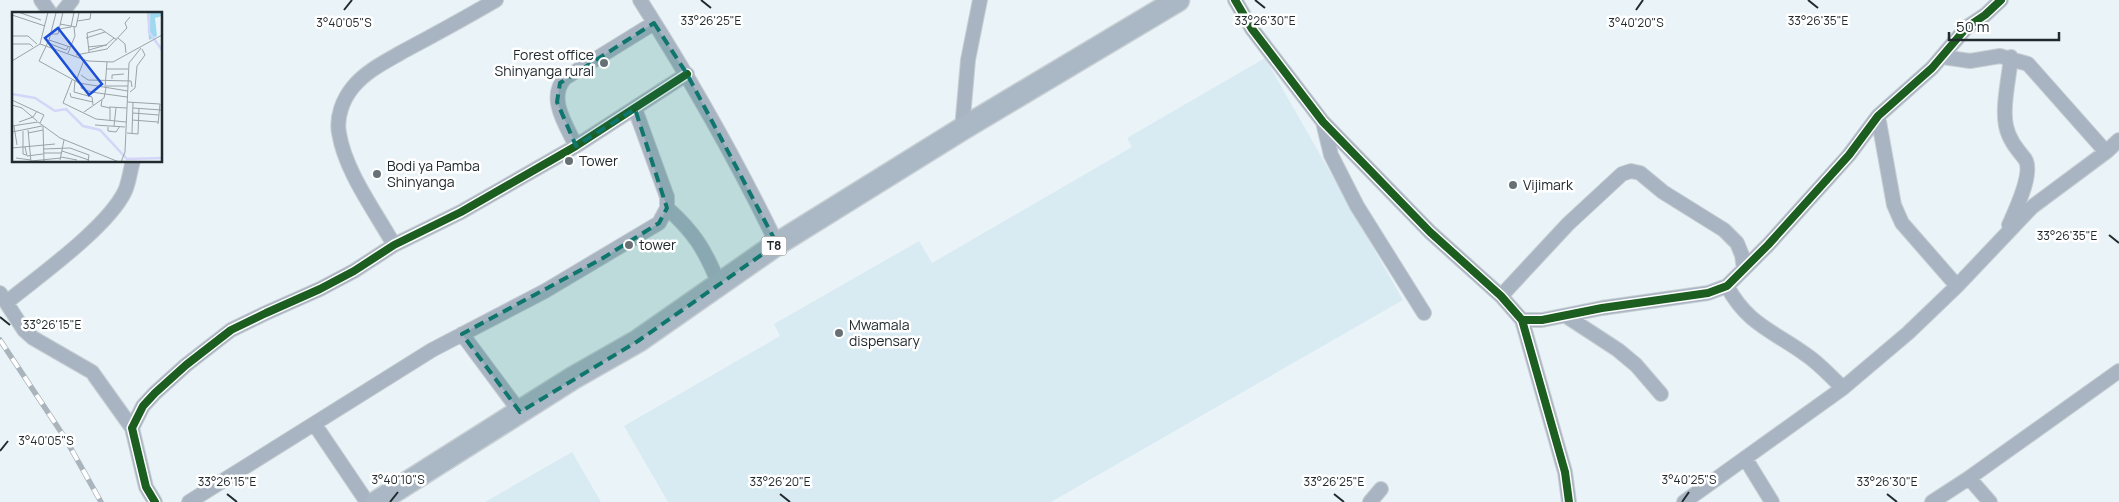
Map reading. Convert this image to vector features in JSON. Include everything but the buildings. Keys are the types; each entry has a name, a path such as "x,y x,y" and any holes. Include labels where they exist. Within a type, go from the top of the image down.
{"highway":[{"name":"T8","path":"377,502 520,412 638,341 777,244 962,129 1178,0"}],"street":[{"path":"41,0 50,12"},
{"path":"63,12 72,0"},
{"path":"394,245 362,191 343,151 338,131 342,105 353,86 376,66 496,0"},
{"path":"640,0 687,74 777,244"},
{"path":"962,129 968,60 980,0"},
{"path":"1235,0 1252,29 1323,122 1430,232 1501,296 1522,320 1537,370 1552,435 1565,472 1569,502"},
{"path":"1522,320 1566,316 1602,308 1708,293 1726,286 1768,245 1849,155 1878,116 1942,57 1967,28 1985,15 2000,0"},
{"path":"576,146 557,102 556,91 560,83 565,78 654,23"},
{"path":"1942,57 1970,61 2000,56 2028,64 2106,152"},
{"path":"2004,234 2019,200 2028,168 2025,160 2009,136 2006,125 2006,103 2011,58"},
{"path":"132,428 143,406 155,393 186,365 231,330 320,289 394,245 461,212 576,146 687,74"},
{"path":"189,502 424,356 620,248 659,223 667,208 667,197 635,109"},
{"path":"1878,116 1894,205 1902,223 1957,286"},
{"path":"1323,122 1331,155 1358,206 1424,313"},
{"path":"1684,502 1843,388 1908,333 1957,286 2004,234 2032,207 2106,152 2119,140"},
{"path":"133,162 125,191 108,214 80,241 3,298 24,330 33,338 92,372 132,428 146,487 154,502"},
{"path":"1501,296 1568,224 1622,174 1631,171 1640,173 1663,192 1724,230 1736,243 1742,255 1744,269"},
{"path":"667,208 687,227 703,248 719,284"},
{"path":"1726,286 1735,301 1756,322 1806,354 1843,388"},
{"path":"1566,316 1618,350 1636,366 1661,394"},
{"path":"462,334 520,412"},
{"path":"1932,502 1969,478 2119,371"},
{"path":"314,425 367,502"},
{"path":"1745,458 1772,502"},
{"path":"1969,478 1990,502"},
{"path":"1370,502 1381,489"}],"highlighted area":[{"path":"654,23 687,74 777,244 638,341 520,412 462,334 603,258 659,223 667,208 635,109 576,146 557,102 560,83"}],"shaded area":[{"path":"1265,58 1403,300 1051,502 668,502 624,426 780,336 774,324 919,241 932,263 1132,147 1127,138"},
{"path":"572,452 601,502 485,502"}],"railway":[{"path":"0,340 65,438 101,502"}],"cycle path":[{"path":"1235,0 1252,29 1323,122 1430,232 1501,296 1522,320 1565,472 1569,502"},
{"path":"1522,320 1542,320 1602,308 1708,293 1727,286 1768,245 1849,155 1878,116 1932,68 1967,27 1985,15 2001,0"},
{"path":"155,502 146,487 132,428 143,406 186,365 231,330 320,289 354,271 394,245 461,212 576,146 687,74"}],"place":[{"name":"Forest office Shinyanga rural","path":"604,63"},
{"name":"Tower","path":"569,161"},
{"name":"Bodi ya Pamba Shinyanga","path":"377,174"},
{"name":"Vijimark","path":"1513,185"},
{"name":"tower","path":"629,245"},
{"name":"Mwamala dispensary","path":"839,333"}]}
